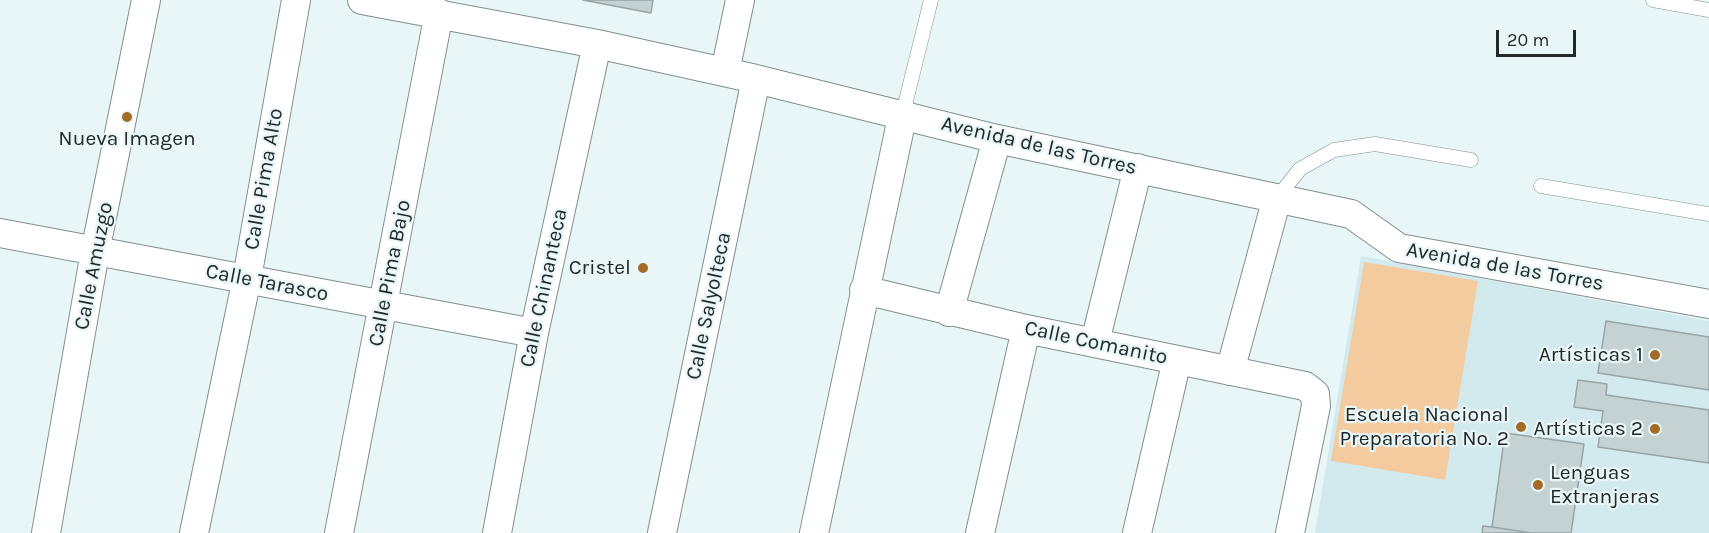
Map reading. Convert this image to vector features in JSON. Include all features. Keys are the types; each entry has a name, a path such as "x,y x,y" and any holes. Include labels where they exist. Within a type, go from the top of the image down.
{"street":[{"name":"Calle Amuzgo","path":"46,533 95,252 146,0"},
{"name":"Calle Pima Alto","path":"194,533 247,278 296,0"},
{"name":"Avenida de las Torres","path":"362,0 597,44 903,113 997,138 1351,214 1399,248 1709,304"},
{"path":"725,72 740,0"},
{"name":"Calle Pima Bajo","path":"339,533 438,13"},
{"name":"Calle Chinanteca","path":"496,533 534,333 597,44"},
{"name":"Calle Salyolteca","path":"662,533 756,79"},
{"path":"813,533 903,113"},
{"path":"949,312 997,138"},
{"path":"1095,342 1138,168"},
{"path":"1230,371 1276,198"},
{"name":"Calle Tarasco","path":"0,232 95,252 247,278 534,333"},
{"name":"Calle Comanito","path":"864,290 1026,329 1305,386 1315,394 1316,406 1290,533"},
{"path":"980,533 1026,329"},
{"path":"1137,533 1177,360"}],"lane":[{"path":"903,113 931,0"},
{"path":"1653,0 1709,10"},
{"path":"1276,198 1300,169 1334,150 1375,144 1471,160"},
{"path":"1541,186 1709,214"}],"shaded area":[{"name":"Escuela Nacional Preparatoria No. 2","path":"1361,256 1709,321 1709,533 1315,533"},
{"path":"1364,262 1478,281 1445,480 1331,461"}],"building":[{"path":"583,0 653,0 651,13"},
{"name":"Artísticas 1","path":"1606,321 1709,337 1709,390 1598,373"},
{"name":"Artísticas 2","path":"1578,380 1607,384 1606,395 1709,410 1709,463 1598,447 1603,411 1574,407"},
{"name":"Lenguas Extranjeras","path":"1505,433 1584,444 1571,533 1531,533 1492,527"},
{"path":"1483,526 1492,527 1531,533 1482,533"}],"place":[{"name":"Nueva Imagen","path":"127,117"},
{"name":"Cristel","path":"643,268"},
{"name":"Artísticas 1","path":"1655,355"},
{"name":"Escuela Nacional Preparatoria No. 2","path":"1521,427"},
{"name":"Artísticas 2","path":"1655,429"},
{"name":"Lenguas Extranjeras","path":"1538,485"}]}
